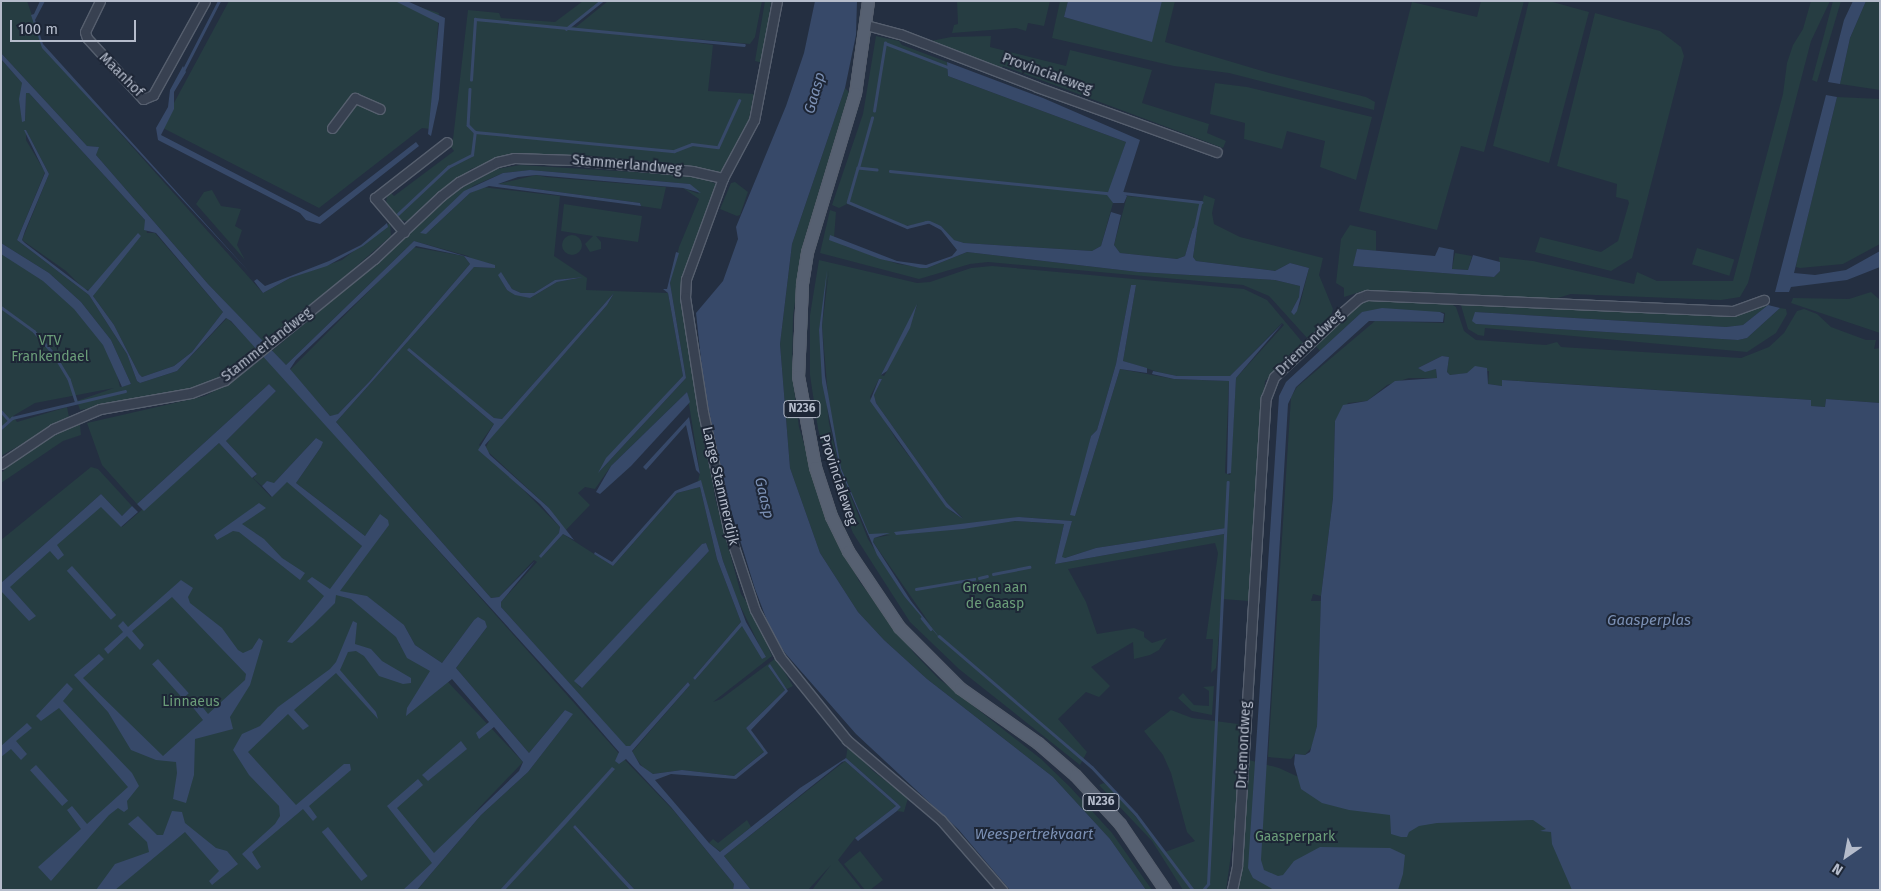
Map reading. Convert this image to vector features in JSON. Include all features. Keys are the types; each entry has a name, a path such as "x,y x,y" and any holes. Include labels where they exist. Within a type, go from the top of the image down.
{"main road":[{"name":"Provincialeweg","path":"868,1 866,26 855,92 812,234 802,285 797,357 808,439 840,535 882,605 945,675 1061,762 1097,798 1134,842 1165,890"},
{"name":"Provincialeweg","path":"1018,731 1101,812 1156,890"}],"street":[{"name":"Maanhof","path":"100,1 85,32 87,38 143,99 153,95 205,1"},
{"name":"Lange Stammerdijk","path":"777,1 754,120 724,178 691,262 685,297 716,481 739,568 755,610 780,657 847,740 946,825 1002,890"},
{"name":"Provincialeweg","path":"866,26 900,34 1036,87 1217,152"},
{"path":"332,128 355,98 380,109"},
{"path":"404,232 375,198 447,142"},
{"name":"Stammerlandweg","path":"1,464 53,429 100,409 209,387 271,344 404,232 459,182 487,167 514,158 573,160 692,171 724,178"},
{"name":"Driemondweg","path":"1232,890 1237,866 1266,398 1274,377 1359,298 1367,296 1733,311 1764,300"}],"green space":[{"path":"1,1 27,1 43,47 263,293 290,278 342,260 390,223 391,236 298,317 263,342 208,284 96,155 98,147 87,146 1,53"},
{"path":"229,1 400,1 439,13 430,129 422,128 319,208 161,127"},
{"path":"583,1 602,1 571,26 576,27 608,1 762,1 755,37 750,44 628,33 713,45 708,91 754,94 749,119 722,173 670,165 513,154 471,169 409,221 398,220 386,204 387,195 390,192 394,196 454,151 448,143 453,139 468,10 499,13 501,18 555,22"},
{"path":"765,1 771,1 763,63 755,61"},
{"path":"957,1 1050,1 1044,26 1028,23 1026,31 1016,28 952,33 954,25 958,24"},
{"path":"1060,1 1068,1 1064,17 1151,41 1162,1 1175,1 1165,42 1269,73 1366,97 1375,102 1374,110 1229,73 1174,66 1052,38"},
{"path":"1481,1 1524,1 1484,152 1461,146 1437,230 1359,211 1412,2 1477,17"},
{"path":"1529,1 1549,1 1589,12 1549,163 1493,146"},
{"path":"1811,1 1830,1 1811,41 1748,283 1740,297 1721,300 1571,294 1551,300 1363,291 1344,297 1344,288 1336,283 1341,239 1350,225 1376,231 1376,251 1357,249 1354,266 1494,277 1500,271 1499,257 1533,261 1634,284 1637,272 1657,281 1733,281 1783,94 1787,63 1793,45 1803,29"},
{"path":"1833,1 1841,1 1817,82 1812,80"},
{"path":"1866,1 1880,1 1880,90 1840,84 1850,38"},
{"path":"1595,13 1660,31 1681,47 1684,56 1632,258 1611,271 1535,252 1540,237 1601,252 1618,241 1629,203 1628,200 1616,197 1617,184 1557,166"},
{"path":"876,36 899,41 902,45 947,62 948,76 1126,142 1108,195 1113,203 1101,246 1092,251 964,243 953,240 941,226 924,222 926,223 904,226 847,204 839,208 832,205 863,114"},
{"path":"991,36 990,47 1066,66 1070,50 1152,70 1142,103 1209,124 1207,133 1226,141 1223,148 1003,66 1001,70 926,42 951,37"},
{"name":"VTV Frankendael","path":"1,59 22,83 22,121 25,121 26,93 29,93 145,220 147,233 155,233 223,312 192,352 174,366 142,377 114,325 93,296 94,291 84,289 66,271 22,240 49,174 26,130 26,140 45,172 17,240 89,295 127,354 137,381 140,383 177,371 227,318 257,347 225,375 198,388 80,410 77,401 114,388 35,403 13,416 17,422 67,407 69,417 1,456 1,248 36,268 95,330 114,363 120,387 131,384 111,340 81,302 49,273 1,243"},
{"path":"1215,83 1247,87 1372,117 1356,180 1320,167 1325,141 1287,131 1282,149 1244,139 1245,123 1210,114"},
{"path":"845,88 849,92 803,244 793,316 792,374 799,427 824,510 859,581 914,653 938,678 1041,759 1070,787 1112,833 1152,890 1146,890 1110,839 1053,777 927,679 884,640 858,612 820,553 790,468 780,344 792,244"},
{"path":"1837,97 1880,99 1880,244 1843,264 1800,268 1796,267 1797,260"},
{"path":"520,165 699,176 716,184 717,191 684,280 715,498 741,594 753,611 772,656 713,702 721,699 776,658 793,686 787,689 768,666 785,690 746,728 765,751 734,776 682,770 653,774 643,768 632,752 690,685 688,682 630,746 626,747 501,607 501,602 537,562 534,560 499,597 491,598 336,422 474,267 495,268 489,263 476,262 468,256 414,241 286,365 272,351 384,257 450,194 485,171","holes":["530,170 690,184 699,194 683,188 699,199 679,247 670,283 686,378 598,473 683,376 668,293 586,290 587,278 554,256 560,196 482,187 470,193 426,234 473,186 503,173","501,273 512,289 521,293 534,293 555,280 584,277 557,282 530,298 507,290 499,275","614,293 607,305 491,437 485,449 549,508 565,531 590,505 578,493 585,487 595,489 611,466 687,392 700,473 698,481 701,481 723,561 736,597 765,657 742,625 695,680 693,678 741,622 717,559 700,487 677,493 613,566 563,534 541,558 559,533 560,527 479,445 494,424 407,350 494,418 502,419","706,543 709,551 581,688 575,681 702,544"]},
{"path":"536,175 666,187 661,209 641,206 640,203 498,184"},
{"path":"735,182 748,192 740,215 737,216 720,209 731,183"},
{"path":"212,190 221,206 241,209 235,226 242,230 237,245 245,260 196,204 204,192"},
{"path":"1204,195 1215,199 1212,213 1214,224 1240,237 1323,258 1319,275 1333,309 1331,316 1308,339 1269,296 1243,285 988,262 970,264 919,279 820,253 830,210 836,212 834,238 845,246 898,264 927,268 967,252 1138,272 1275,280 1300,286 1299,297 1291,312 1294,314 1300,304 1309,268 1290,263 1275,271 1196,261 1193,257 1197,230 1193,228 1185,256 1177,259 1120,253 1114,245 1127,196 1202,203"},
{"path":"564,204 642,216 638,242 596,236 601,242 601,249 590,252 585,244 593,236 561,231"},
{"path":"568,235 576,235 582,241 582,249 576,255 568,255 562,249 562,241"},
{"path":"413,247 464,256 470,264 369,382 337,415 330,416 290,370"},
{"path":"1697,248 1734,259 1729,276 1692,264"},
{"path":"1455,253 1472,256 1468,270 1452,269"},
{"name":"Groen aan de Gaasp","path":"819,260 917,283 930,282 971,268 992,266 1244,289 1267,300 1303,343 1265,381 1249,601 1222,599 1216,668 1211,673 1213,639 1206,639 1218,553 1215,543 1068,569 1086,602 1097,634 1134,628 1144,632 1144,637 1152,643 1167,638 1159,650 1150,655 1134,659 1133,642 1091,667 1110,686 1099,697 1086,692 1058,719 1087,752 1080,765 959,669 910,622 853,533 835,489 818,429 810,375 810,315","holes":["829,270 822,326 830,419 841,468 869,535 890,535 874,538 873,542 930,624 904,596 868,539 840,469 829,423 819,330","1131,285 1136,285 1123,361 1158,372 1177,376 1230,376 1282,323 1284,325 1236,378 1230,475 1225,473 1229,381 1174,379 1120,369 1075,516 1091,436 1097,430 1116,364","918,304 887,371 884,376 881,375","879,379 882,379 874,395 876,403 947,503 963,518 952,512 896,439 870,397","1019,517 1072,521 1061,558 1065,558 1096,548 1226,528 1224,534 1055,564 1064,524 1015,521 896,535"]},
{"path":"1871,292 1880,300 1880,333 1791,303 1793,298 1849,299"},
{"path":"1364,300 1448,302 1456,307 1464,331 1476,340 1546,345 1557,342 1561,347 1741,358 1769,347 1784,333 1797,311 1804,309 1817,314 1831,327 1866,340 1876,340 1874,349 1880,348 1880,403 1826,399 1825,407 1811,406 1811,400 1503,380 1502,386 1488,384 1489,371 1450,375 1447,372 1449,357 1442,356 1418,368 1425,371 1436,369 1437,378 1409,378 1387,385 1367,401 1348,403 1335,421 1333,498 1321,596 1313,594 1311,601 1321,601 1317,726 1312,747 1305,755 1295,754 1291,759 1268,757 1291,397 1297,387 1375,321 1444,323 1445,313 1440,312 1362,312 1320,351 1315,345"},
{"path":"1460,302 1727,315 1768,305 1743,325 1726,327 1475,312 1476,324 1738,340 1747,338 1780,308 1786,309 1787,314 1776,333 1747,352 1485,328 1484,336 1478,335 1468,329"},
{"name":"Linnaeus","path":"265,356 623,758 674,811 734,884 733,890 635,890 575,825 573,827 630,890 417,890 481,815 528,772 572,715 565,710 529,753 456,668 487,627 474,620 442,663 415,645 404,625 399,644 452,679 448,682 523,762 478,809 415,890 1,890 1,593 101,506 122,527 219,443 271,497 287,481 327,514 362,546 357,565 388,525 388,520 365,536 296,483 321,447 322,442 316,438 274,483 265,483 262,486 253,478 257,474 226,441 276,391 269,384 137,504 102,465 87,423 205,396 231,382"},
{"path":"71,425 80,425 81,435 63,441 1,483 1,473 32,447"},
{"path":"91,467 98,469 132,506 122,516 101,494 1,583 1,540"},
{"path":"1214,686 1212,715 1192,711 1178,698 1183,693 1194,705 1209,706 1209,691 1203,687"},
{"path":"1171,710 1192,718 1238,724 1241,728 1235,826 1226,890 1183,890 1152,841 1099,785 1104,783 1115,792 1165,852 1195,841 1187,832 1171,773 1163,755 1144,731"},
{"path":"848,745 873,771 908,798 904,812 897,811 901,807 846,758"},
{"name":"Gaasperpark","path":"1249,760 1279,768 1303,779 1534,813 1558,830 1581,890 1237,890"},
{"path":"845,761 896,806 855,838 838,860 862,890 812,890 831,865 808,890 751,890 724,856"},
{"path":"747,820 751,827 721,852 709,843 713,839 718,843"},
{"path":"860,851 883,880 870,890 865,890 844,864"}],"water":[{"path":"40,1 45,1 35,20 43,44 251,274 42,48 31,15 34,14"},
{"path":"395,1 407,1 445,18 439,99 431,136 428,134 439,23"},
{"name":"Weespertrekvaart","path":"815,1 857,1 856,35 845,88 792,244 780,344 790,468 820,553 858,612 884,640 927,679 1053,777 1110,839 1146,890 1010,890 958,829 856,734 785,653 771,631 755,589 727,497 704,387 696,313 723,281 738,239 736,227 786,106 804,53"},
{"path":"1068,1 1162,1 1152,42 1064,17"},
{"path":"1853,1 1866,1 1850,38 1840,84 1828,82 1844,20"},
{"path":"1,53 87,146 99,147 96,155 208,284 286,365 414,241 495,265 495,268 474,267 336,422 491,598 499,597 535,561 501,602 501,607 626,746 630,746 688,682 690,685 632,751 640,765 653,774 682,770 734,776 764,752 746,728 785,690 768,666 770,664 788,691 751,730 768,753 736,779 671,774 655,780 709,843 720,852 800,788 846,758 901,807 858,841 855,838 896,806 845,761 842,762 724,856 751,890 733,890 734,884 671,807 626,759 619,764 615,761 619,752 573,699 231,321 226,318 177,371 140,383 137,381 127,354 89,295 17,240 45,173 24,130 26,130 49,174 25,231 22,240 25,243 88,291 138,233 141,236 93,296 114,325 142,377 174,366 192,352 223,312 156,233 144,230 145,220 29,93 26,93 25,121 22,122 19,99 22,83 1,59","holes":["416,246 464,256 470,264 369,382 338,414 330,416 290,369 296,360"]},
{"path":"947,62 1043,98 1140,140 1123,193 1127,196 1124,203 1113,203 1107,195 1126,142 948,76"},
{"path":"183,66 186,72 174,92 174,109 161,135 319,217 416,142 419,146 320,224 306,220 300,213 158,140 156,128 168,107 170,90"},
{"path":"1826,95 1837,97 1794,273 1815,275 1846,270 1880,251 1880,267 1847,280 1791,287 1789,292 1775,292"},
{"path":"530,170 690,184 701,193 683,188 536,175 518,177 498,184 640,203 641,206 489,186 470,193 426,234 420,233 464,191 503,173"},
{"path":"1111,212 1121,215 1114,245 1120,253 1177,259 1185,256 1193,228 1197,230 1193,257 1196,261 1275,271 1290,263 1309,268 1297,311 1294,315 1291,312 1299,297 1300,286 1275,280 1138,272 967,252 927,268 920,268 880,259 829,240 830,235 897,261 926,265 952,256 957,250 941,230 924,221 930,221 941,226 954,240 964,243 1092,251 1101,246"},
{"path":"387,223 388,227 363,246 327,266 290,278 263,293 254,281 257,279 265,286 329,261 361,245"},
{"path":"1,243 49,273 81,302 111,340 131,384 122,387 103,345 74,309 43,281 1,254"},
{"path":"1439,247 1454,250 1452,269 1468,270 1473,255 1500,262 1500,271 1494,277 1353,266 1357,249 1435,256"},
{"path":"676,252 679,253 670,283 686,378 598,473 606,458 683,376 668,293 663,289 667,289"},
{"path":"827,270 822,326 825,376 841,468 869,534 890,533 874,538 873,542 911,601 943,642 904,596 877,555 840,469 822,383 819,330"},
{"path":"501,272 512,289 521,293 534,293 555,280 584,277 557,282 530,298 515,295 507,290 498,275"},
{"path":"1131,285 1136,285 1123,361 1147,368 1147,373 1120,369 1075,516 1070,515 1091,436 1097,430 1116,364"},
{"path":"614,293 607,305 485,445 490,455 549,508 574,540 563,534 541,558 539,556 559,533 560,527 540,504 478,450 494,424 407,350 409,348 494,418 502,419"},
{"path":"917,304 910,328 887,371 881,375"},
{"path":"1768,305 1780,308 1747,338 1738,340 1476,324 1472,321 1475,312 1726,327 1743,325"},
{"path":"1382,308 1440,312 1444,314 1443,322 1369,321 1296,387 1288,404 1261,860 1264,870 1278,876 1283,875 1294,861 1320,847 1390,848 1405,855 1403,874 1398,890 1274,890 1253,878 1248,868 1279,396 1286,382 1362,312"},
{"path":"1283,323 1236,378 1231,473 1227,474 1229,381 1174,379 1152,374 1153,371 1177,376 1230,376"},
{"name":"Gaasperplas","path":"1442,356 1449,357 1447,372 1450,375 1467,373 1475,366 1487,368 1488,384 1502,386 1502,380 1811,400 1811,406 1825,407 1826,399 1880,403 1880,890 1572,890 1552,844 1551,832 1540,831 1546,829 1533,820 1437,823 1419,826 1409,832 1407,837 1401,837 1391,834 1390,815 1349,810 1322,803 1301,789 1294,764 1295,754 1305,755 1310,752 1317,726 1321,596 1333,498 1335,421 1343,405 1367,401 1395,381 1437,378 1436,369 1425,372 1418,368"},
{"path":"879,379 882,379 874,395 876,403 947,503 963,519 946,507 870,401"},
{"path":"269,384 276,391 226,441 257,474 252,478 219,443 144,511 137,504"},
{"path":"687,392 690,402 631,466 600,494 596,492 611,466"},
{"path":"689,417 700,474 696,470 686,425 646,470 643,467"},
{"path":"316,438 323,442 321,447 296,483 365,536 380,514 388,520 389,525 340,591 367,596 404,625 415,645 442,663 474,620 478,617 485,621 487,627 456,668 529,753 565,710 573,714 528,772 481,815 417,890 403,890 432,863 387,806 418,779 423,785 397,808 434,853 519,771 523,762 494,727 479,739 476,733 489,722 452,679 406,716 407,708 430,671 407,658 396,637 351,599 336,595 335,603 313,625 292,643 287,642 324,596 307,581 312,577 330,589 362,546 287,482 272,497 262,486 267,481 274,483"},
{"path":"701,480 723,561 746,622 766,657 762,659 742,626 695,680 693,678 741,622 717,559 700,487 677,493 613,566 594,554 595,552 612,562 675,491"},
{"path":"101,494 122,516 132,506 138,512 121,527 101,507 57,545 64,555 58,560 50,551 10,587 36,616 29,621 1,591 1,583"},
{"path":"259,503 266,508 242,524 264,539 282,558 305,573 300,580 239,532 233,531 217,540 214,535"},
{"path":"1019,517 1072,521 1062,557 1065,558 1096,548 1226,528 1224,534 1055,564 1064,524 1015,521 963,529 896,535 894,532"},
{"path":"706,543 709,551 582,688 574,681 702,544"},
{"path":"72,566 116,615 111,620 67,571"},
{"path":"181,580 193,588 188,597 190,603 222,628 238,650 243,653 252,649 259,638 263,641 250,685 230,717 233,729 195,739 194,775 186,803 173,799 177,773 176,762 156,760 131,750 108,712 74,675 99,654 104,659 83,678 163,756 203,720 191,705 197,700 208,714 245,680 246,674 172,597 132,631 144,645 140,650 127,636 108,654 104,649 123,632 118,626 123,621 128,627"},
{"path":"353,621 357,623 355,644 371,649 382,661 411,678 411,683 403,684 379,676 364,656 356,651 348,652 340,670 376,712 378,719 336,673 294,710 309,726 303,730 288,714 248,752 296,805 344,764 350,764 351,770 309,806 317,817 313,821 303,809 252,852 261,867 257,870 242,854 275,824 280,816 279,806 249,775 233,750 242,734 260,726 278,707 330,669 336,662"},
{"path":"158,659 189,693 183,699 152,664"},
{"path":"67,683 73,689 63,701 132,773 139,786 127,801 128,809 124,812 118,808 109,815 51,881 38,867 81,829 67,810 72,806 87,824 128,787 59,708 41,721 36,716"},
{"path":"27,723 32,728 16,741 27,754 21,760 11,749 1,757 1,746"},
{"path":"461,741 467,749 428,781 422,775"},
{"path":"36,765 68,801 62,806 30,770"},
{"path":"612,767 615,769 566,824 505,890 500,890"},
{"path":"172,811 182,812 185,823 216,848 227,851 238,864 212,885 209,881 219,871 185,832 115,890 96,890 115,864 149,852 147,842 128,824 138,816 157,835 163,835"},
{"path":"575,825 635,890 630,890 618,877 573,827"},
{"path":"328,827 368,876 361,881 322,832"}],"waterway":[{"path":"183,71 219,1"},
{"path":"566,29 601,1"},
{"path":"471,80 475,19 744,45"},
{"path":"874,111 885,43 948,67"},
{"path":"470,89 468,125 475,132 674,151 692,144 718,147 739,101"},
{"path":"858,168 872,118"},
{"path":"398,214 448,167 472,155 475,132"},
{"path":"877,170 858,168 848,202 907,227 927,222"},
{"path":"890,171 1108,193"},
{"path":"1123,193 1201,202 1195,230"},
{"path":"1,307 34,331 54,354 69,379 76,401"},
{"path":"1,428 12,418 125,391"},
{"path":"1,411 9,420"},
{"path":"1203,890 1208,884 1228,482"},
{"path":"993,574 1029,567"},
{"path":"979,578 987,576"},
{"path":"916,589 974,579"},
{"path":"922,618 931,629"},
{"path":"939,636 1092,767 1136,814 1193,890"}],"water label":[{"name":"Gaasp","path":"815,93"},
{"name":"Gaasp","path":"764,498"}]}
